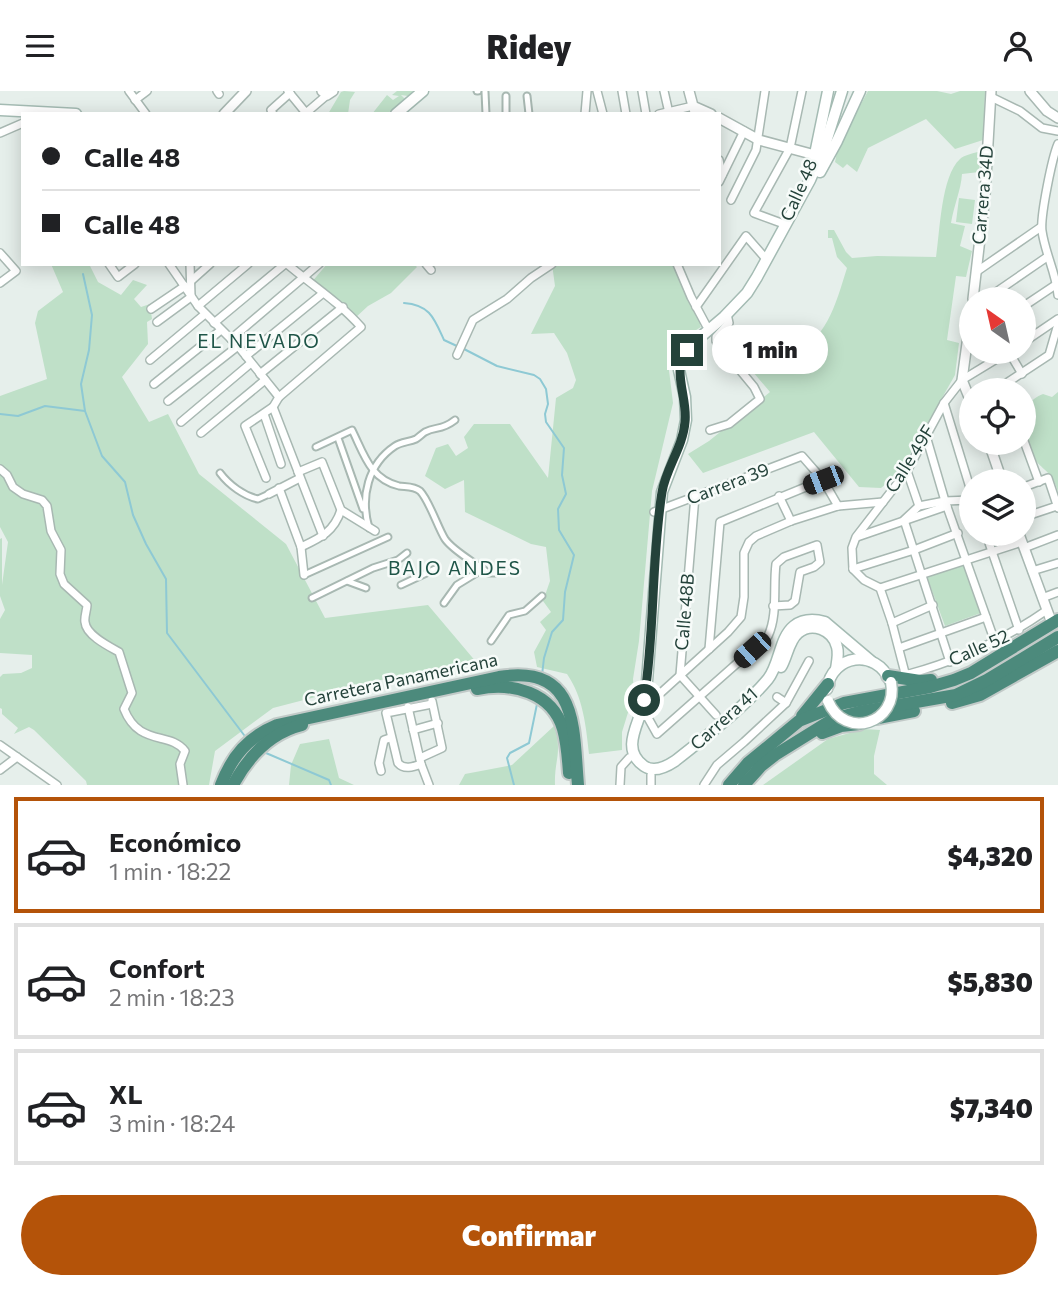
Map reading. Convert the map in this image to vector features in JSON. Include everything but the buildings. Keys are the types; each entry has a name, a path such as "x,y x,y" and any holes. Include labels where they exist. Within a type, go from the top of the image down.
{"highway":[{"path":"890,679 919,681 945,677 1053,616"},
{"path":"785,731 806,718 844,703 930,687 971,673 1053,616"},
{"path":"876,714 956,695 1058,637"},
{"path":"744,785 775,755 822,725 847,715 937,706 980,695 1058,651"},
{"name":"Carretera Panamericana","path":"233,785 243,767 259,749 304,722 335,711 499,677 533,676 554,686 568,705 574,727 578,785"},
{"path":"729,785 748,763 805,713 828,684"},
{"name":"Carretera Panamericana","path":"221,785 230,765 248,741 277,725 432,702 484,688 505,687 536,694 553,709 563,729 569,785"},
{"path":"750,785 817,736 841,726 859,724"}],"main road":[{"path":"400,112 423,91"},
{"name":"Calle 48","path":"819,159 828,91"},
{"name":"Calle 48","path":"774,246 797,207 819,159 842,91"},
{"name":"Calle 48","path":"653,776 641,764 632,748 632,735 640,708 657,511 657,483 676,437 679,421 680,406 673,370 675,357 683,345 747,293 819,159 861,92"},
{"path":"0,110 33,112"},
{"name":"Calle 48","path":"657,511 664,483 685,427 681,358 691,345 735,304"},
{"name":"Carrera 41","path":"653,776 680,757 766,681 777,663 788,632 795,625 809,620 825,622 871,661"},
{"name":"Carrera 41","path":"653,776 686,759 768,687 779,672 793,638 799,631 813,626 832,637 838,651 836,669"},
{"path":"852,660 871,661 881,667 890,679 891,699 886,710 859,724 842,719 828,701 828,684 836,669 852,660"},
{"name":"Calle 48","path":"629,758 626,739 640,708"},
{"path":"629,758 638,769 653,776"}],"street":[{"path":"129,91 144,112"},
{"path":"135,100 147,91"},
{"path":"226,112 246,91"},
{"path":"480,91 485,112"},
{"path":"585,112 587,91"},
{"path":"597,91 602,112"},
{"path":"622,91 626,112"},
{"path":"642,91 646,112"},
{"path":"664,91 669,112"},
{"path":"689,91 693,110"},
{"path":"784,224 754,213 790,148 802,91"},
{"path":"1030,91 1047,111 1058,118"},
{"path":"272,112 289,92 305,112"},
{"path":"307,112 327,92"},
{"path":"731,199 759,140 763,93"},
{"path":"991,94 1042,128 1058,131"},
{"name":"Carrera 34D","path":"974,287 985,195 991,94"},
{"path":"506,96 506,112"},
{"path":"527,96 529,112"},
{"path":"721,119 759,140 819,159"},
{"path":"0,133 21,124"},
{"path":"721,177 744,131"},
{"path":"1058,145 1041,227 1058,295"},
{"path":"976,272 1041,227"},
{"path":"696,307 746,236 767,260"},
{"path":"0,253 16,271 0,283"},
{"path":"1003,287 1047,257"},
{"path":"110,266 118,277 132,266"},
{"path":"171,266 188,284"},
{"path":"190,266 188,284 191,297 231,339 279,397"},
{"path":"151,309 188,284 208,266"},
{"path":"198,306 246,266"},
{"path":"215,323 284,266"},
{"path":"266,478 245,426 273,407 279,397 361,327 343,307 322,294 288,266"},
{"path":"231,339 316,266"},
{"path":"457,355 473,320 507,299 549,266"},
{"path":"678,266 706,325"},
{"path":"1036,298 1057,284"},
{"path":"181,422 322,294"},
{"path":"156,322 191,297"},
{"path":"201,433 343,307"},
{"path":"150,360 205,314"},
{"path":"710,430 729,424 760,399 754,387 716,341 729,323 727,314"},
{"path":"1036,335 1058,322"},
{"path":"1016,378 1049,355 1058,322"},
{"path":"154,384 221,330"},
{"path":"168,401 237,346"},
{"path":"964,378 988,364"},
{"path":"1015,364 1021,375"},
{"name":"Calle 49F","path":"856,537 907,471 944,403 959,383"},
{"path":"944,403 964,469"},
{"path":"273,407 323,536"},
{"path":"264,414 281,464"},
{"path":"363,509 371,471 379,465 381,457 398,444 415,439 428,431 439,430 455,420"},
{"path":"316,447 352,430 371,471 389,482 421,492 446,541 491,574 502,567"},
{"path":"926,436 946,503 995,642"},
{"path":"338,438 372,530"},
{"path":"1029,455 1039,482"},
{"name":"Carrera 39","path":"657,511 802,456 823,480"},
{"path":"220,473 227,482 251,498 258,499 322,462 341,510 372,530"},
{"path":"0,469 7,475 13,487 42,500 47,506 51,531 61,550 60,574 64,584 88,605 85,623 89,630 106,646 118,652 132,693 124,709 126,715 145,736 180,744 185,751 180,764 183,785"},
{"path":"907,471 919,506"},
{"path":"1036,483 1048,478 1058,507 1036,513"},
{"path":"709,649 720,522 823,480 838,506"},
{"path":"279,488 301,547 304,575 387,537"},
{"name":"Calle 48B","path":"695,496 680,675 716,715"},
{"path":"779,496 791,521"},
{"path":"904,520 919,506 959,501"},
{"path":"773,606 793,604 800,572 820,562 818,548 784,557 776,564 773,606 773,618 768,636 657,734 640,708 729,632 741,617 744,553 749,543 756,536 791,521 838,506 883,502"},
{"path":"946,503 856,537 852,548 853,569 864,580 880,588 1009,546"},
{"path":"301,547 323,536 333,527 341,510"},
{"path":"904,520 950,662"},
{"path":"853,569 958,533"},
{"path":"1036,539 1058,535"},
{"path":"990,546 1019,630"},
{"path":"1023,546 1042,598 1053,616"},
{"path":"312,598 373,568 398,560 407,553"},
{"path":"1032,571 1058,563"},
{"path":"401,585 435,569"},
{"path":"444,603 457,585 483,569"},
{"path":"347,582 366,588"},
{"path":"880,588 899,648 986,617"},
{"path":"1042,598 1058,592"},
{"path":"491,641 509,615 525,611 542,596"},
{"path":"892,623 933,605"},
{"name":"Calle 52","path":"899,648 905,673 909,674 950,662 1053,616"},
{"path":"704,785 716,765 786,703 809,661"},
{"path":"777,697 786,703"},
{"path":"432,702 442,748 412,767 400,766 386,718 388,711 408,708 432,702"},
{"path":"408,708 429,785"},
{"path":"413,730 438,723"},
{"path":"381,771 379,764 384,740 390,738"},
{"path":"0,745 57,785"},
{"path":"0,770 16,757"},
{"path":"620,785 621,767 629,758"}],"green space":[{"path":"397,91 413,91 408,96 401,95 405,99 389,112 374,112 387,95 393,100 399,96 392,95"},
{"path":"868,91 937,91 951,94 960,91 985,91 983,140 955,149 926,119 868,148 857,172 847,164 843,168 835,162 838,147"},
{"path":"341,92 355,92 350,100 348,112 329,112"},
{"path":"981,151 979,172 962,174 951,223 965,226 960,246 972,251 966,277 956,276 947,340 959,343 955,375 900,472 881,488 859,487 814,432 703,473 688,454 709,441 770,392 748,366 782,361 800,351 811,343 827,321 847,268 837,257 832,238 828,238 828,230 834,230 852,258 936,257 945,191 954,167 967,155"},
{"path":"959,198 975,200 972,224 956,222"},
{"path":"52,266 90,266 98,282 121,295 133,280 147,285 134,299 141,307 150,304 152,319 147,322 148,344 122,377 149,422 168,414 199,474 286,544 325,618 428,605 477,663 381,680 273,708 215,751 209,785 87,785 34,730 29,727 14,734 18,728 2,714 0,708 0,677 32,668 32,655 0,653 0,619 5,610 0,596 0,539 2,538 2,585 8,542 0,527 0,396 47,379 35,323 38,311 63,292"},
{"path":"325,266 417,267 391,293 368,306 355,318 311,283"},
{"path":"552,266 676,266 702,322 701,327 693,332 668,362 673,403 652,491 639,641 633,679 634,693 622,732 622,750 589,754 583,712 577,692 567,674 537,667 534,652 546,630 540,622 551,612 543,601 550,581 546,547 531,544 465,512 464,480 445,489 425,476 436,448 448,444 456,456 468,448 464,437 474,424 510,424 548,478 556,398 573,388 576,380 567,353 554,333 531,334 555,286"},
{"path":"1058,392 1058,492 1050,474 1032,455 1036,455 1036,398 1043,394 1052,397"},
{"path":"963,564 981,613 945,626 927,577"},
{"path":"554,726 558,750 555,785 459,785 465,774 512,765"},
{"path":"864,729 880,730 874,756 874,774 887,785 763,785 828,739"},
{"path":"329,739 339,778 354,785 289,785 291,765 300,744"}],"waterway":[{"path":"83,274 92,315 89,350 81,384 85,411"},
{"path":"404,303 425,310 434,319 444,340 459,347"},
{"path":"464,349 497,366 540,379 546,389 546,422 564,448 562,475 566,494 558,509 559,530 574,555 565,592 563,620 552,632 542,675"},
{"path":"0,414 18,416 45,406 85,411 102,456 125,482 133,515 166,579 167,633 244,735"},
{"path":"514,785 507,758 510,753 529,743 537,704"},
{"path":"266,753 329,780 331,785"}],"district":[{"name":"EL NEVADO","path":"259,341"},
{"name":"BAJO ANDES","path":"455,568"}],"route":[{"path":"644,700 662,492 686,420 679,366 687,350"}]}
